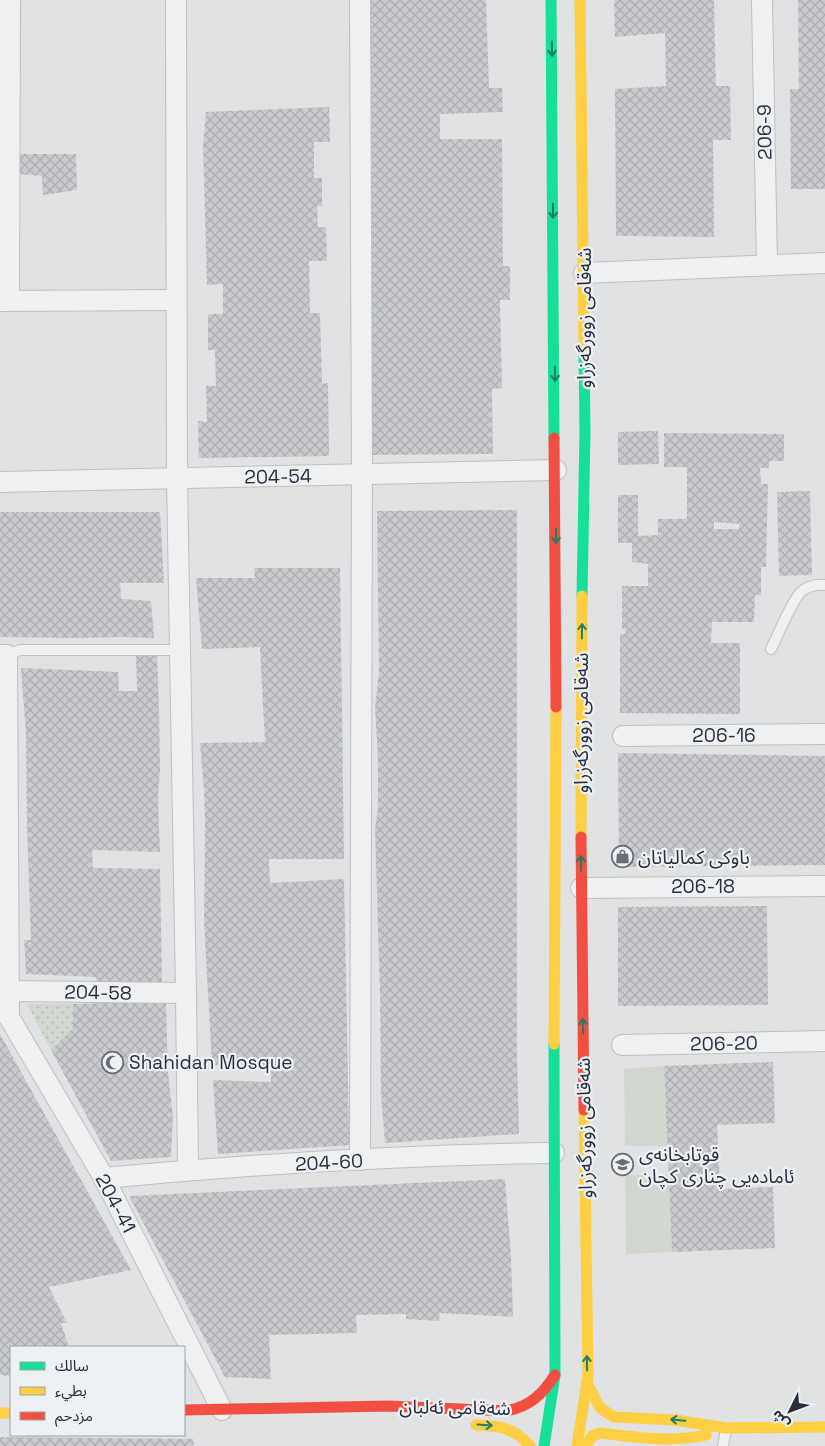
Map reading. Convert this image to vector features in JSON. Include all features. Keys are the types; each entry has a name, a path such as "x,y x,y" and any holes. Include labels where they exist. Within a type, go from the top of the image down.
{"main road":[{"name":"شەقامی زوورگەزراو","path":"551,0 556,470 581,888 587,1383 577,1446"},
{"name":"شەقامی زوورگەزراو","path":"544,1446 555,1375 554,1153 569,693 585,432 580,0"},
{"name":"شەقامی ئەلبان","path":"185,1410 407,1406 507,1411 518,1409 534,1402 544,1392 555,1375"},
{"path":"587,1383 600,1410 607,1415 617,1418 676,1420 726,1428 825,1427"},
{"name":"شەقامی ئەلبان","path":"369,1407 394,1417"},
{"name":"شەقامی ئەلبان","path":"460,1424 506,1427 514,1430 530,1446"},
{"path":"585,1446 592,1436 600,1433 675,1439 710,1434 726,1428"}],"street":[{"path":"10,0 5,301 176,300"},
{"path":"176,0 177,478 188,1170"},
{"path":"360,0 362,474 360,1160"},
{"name":"206-9","path":"762,0 766,264"},
{"path":"584,273 825,263"},
{"name":"204-54","path":"0,482 556,470"},
{"path":"3,655 6,1003"},
{"name":"206-16","path":"623,736 825,734"},
{"name":"206-18","path":"581,888 825,886"},
{"name":"204-58","path":"6,1003 186,993"},
{"name":"204-41","path":"6,1003 104,1178 222,1410"},
{"name":"206-20","path":"622,1045 825,1041"},
{"name":"204-60","path":"104,1178 188,1170 360,1160 554,1153"}],"lane":[{"path":"771,649 800,593 815,584 825,585"},
{"path":"3,655 20,650 180,650"},
{"path":"723,1446 726,1428"}],"shaded area":[{"path":"27,1004 73,1004 73,1028 51,1050"},
{"path":"664,1066 668,1146 625,1146 624,1069"},
{"path":"625,1175 669,1175 672,1252 626,1254"}],"building":[{"path":"368,0 486,0 489,88 502,88 503,112 440,114 440,139 502,139 503,266 510,266 510,300 500,300 502,388 492,389 493,454 371,455"},
{"path":"614,0 714,0 716,86 730,86 731,140 713,140 714,237 616,236 615,89 666,86 665,33 615,37"},
{"path":"798,0 825,0 825,189 791,189 790,89 799,89"},
{"path":"329,107 330,142 314,142 314,178 322,178 322,206 317,206 318,227 326,227 327,261 309,261 310,313 320,313 322,384 328,383 329,456 199,458 198,421 207,422 206,386 216,386 215,350 208,350 208,314 223,314 223,284 207,285 203,146 206,112"},
{"path":"16,154 76,154 77,190 43,195 42,176 16,174"},
{"path":"658,431 659,464 618,465 618,432"},
{"path":"664,433 784,434 784,461 769,461 769,468 760,468 761,484 768,484 766,567 761,567 761,595 755,595 754,622 712,622 711,643 740,643 740,714 620,713 620,634 625,634 625,628 622,629 622,586 648,586 648,564 632,562 632,543 618,543 618,495 638,495 638,536 658,535 658,519 687,519 687,467 664,467","holes":["714,522 739,524 739,529 714,529"]},
{"path":"810,491 812,575 779,576 777,492"},
{"path":"517,510 517,1057 519,1134 385,1143 381,1093 375,829 378,807 378,760 375,708 379,672 377,511"},
{"path":"0,512 160,512 164,583 120,583 121,599 151,601 154,638 0,637"},
{"path":"254,568 340,568 344,859 269,859 270,883 344,879 349,1129 351,1145 218,1154 213,1080 271,1082 271,1067 212,1065 204,921 205,826 200,743 265,742 260,647 202,649 196,578 255,578"},
{"path":"157,655 160,852 92,850 93,868 160,869 162,985 97,985 96,977 26,974 24,940 31,940 26,734 21,668 118,672 119,691 137,691 136,656"},
{"path":"618,753 825,756 825,865 619,867"},
{"path":"767,906 768,1005 618,1006 618,907"},
{"name":"Shahidan Mosque","path":"166,1001 168,1074 173,1116 171,1157 111,1161 51,1050 73,1028 73,1004"},
{"path":"0,1034 131,1270 49,1287 67,1323 61,1323 69,1346 10,1346 10,1376 0,1375"},
{"name":"قوتابخانەی ئامادەیی چناری کچان","path":"773,1062 775,1123 717,1125 720,1189 773,1187 775,1248 672,1252 664,1066"},
{"path":"505,1179 511,1256 513,1317 440,1313 439,1321 406,1319 406,1314 356,1315 357,1333 269,1335 271,1379 225,1377 129,1196"},
{"path":"0,1437 193,1439 194,1446 0,1446"}],"traffic: fast":[{"path":"551,0 554,438"},
{"path":"582,596 585,432 584,348"},
{"path":"544,1446 555,1375 554,1044"}],"traffic: slow":[{"path":"580,0 584,348"},
{"path":"581,837 582,596"},
{"path":"554,1044 556,707"},
{"path":"577,1446 588,1375 584,1110"},
{"path":"587,1383 600,1408 614,1417 675,1420 726,1428 825,1427"},
{"path":"0,1413 10,1413"},
{"path":"476,1425 492,1426 512,1431 530,1446"},
{"path":"585,1446 592,1436 600,1433 666,1439 706,1435"}],"traffic: jam":[{"path":"554,438 556,707"},
{"path":"581,837 584,1110"},
{"path":"185,1410 388,1406 507,1411 535,1399 555,1375"}],"place":[{"name":"باوکی کمالیاتان","path":"622,857"},
{"name":"Shahidan Mosque","path":"113,1062"},
{"name":"قوتابخانەی ئامادەیی چناری کچان","path":"623,1165"}]}
